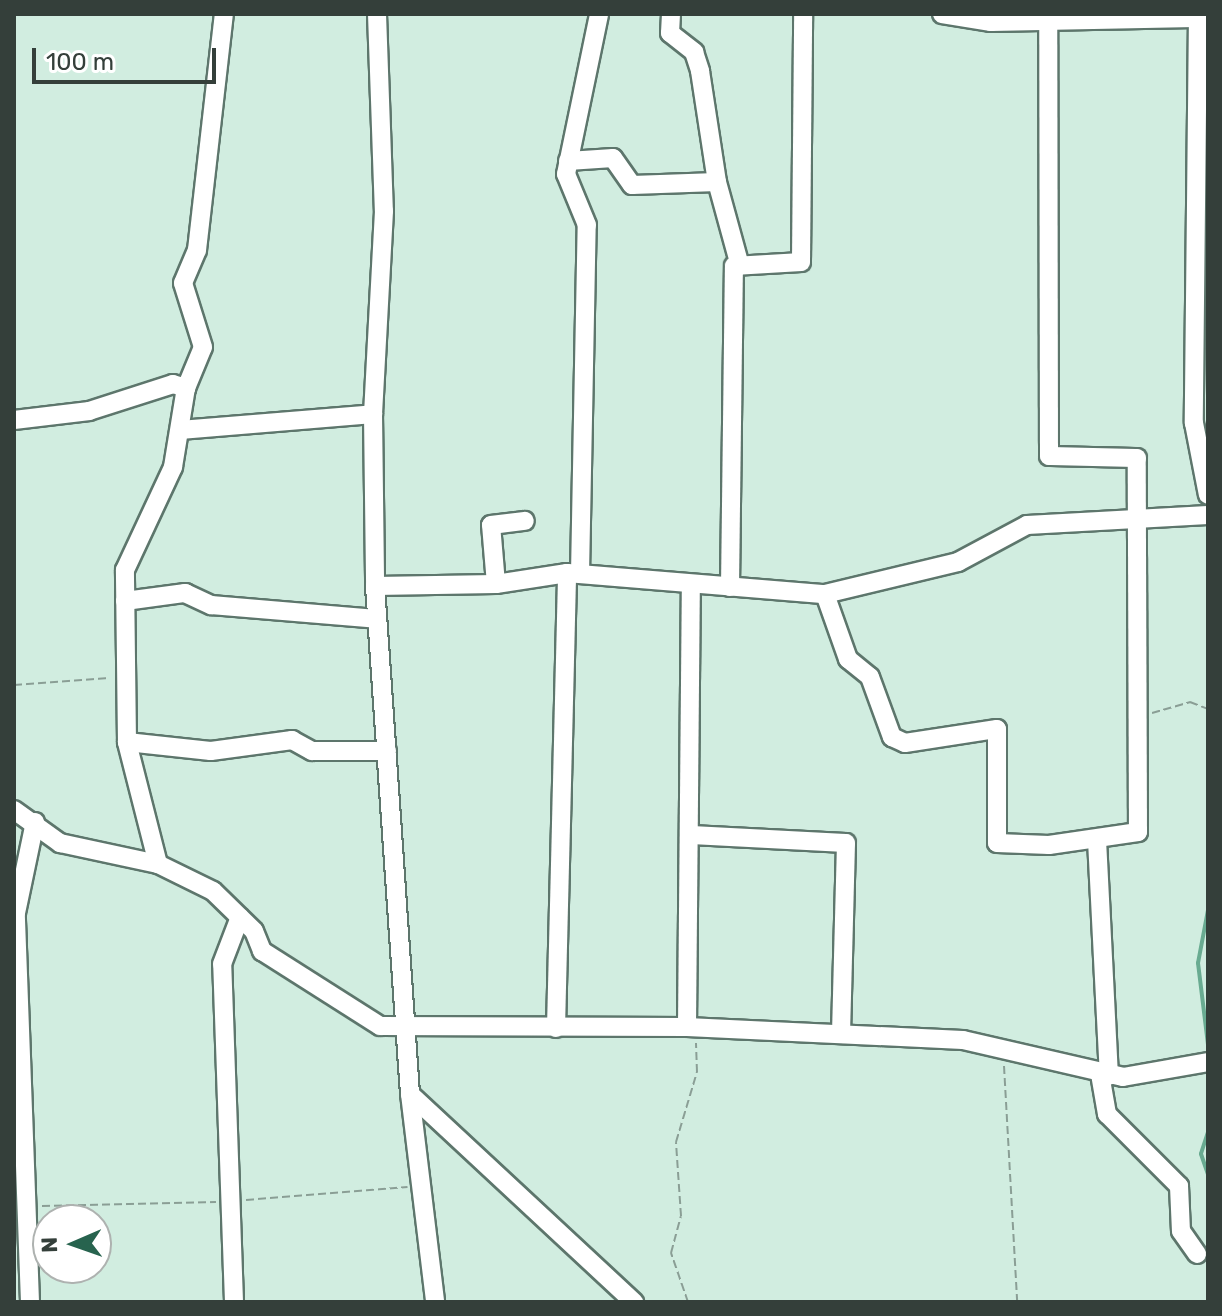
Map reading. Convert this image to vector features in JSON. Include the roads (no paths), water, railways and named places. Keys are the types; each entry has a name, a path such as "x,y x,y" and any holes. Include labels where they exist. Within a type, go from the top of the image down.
{"street":[{"path":"158,864 127,742 122,677 125,570 165,489 180,430 186,388 203,347 183,283 197,250 224,14"},
{"path":"377,14 384,211 373,414 376,619 410,1094 435,1302"},
{"path":"556,1028 587,225 566,174 599,14"},
{"path":"671,14 670,33 694,52 717,182 740,266"},
{"path":"730,587 734,266 801,262 803,14"},
{"path":"942,14 1048,22 1201,17 1194,423 1208,495"},
{"path":"825,594 848,659 870,677 892,737 905,743 997,729 997,843 1097,840 1138,832 1137,458 1049,456 1048,22"},
{"path":"568,161 613,158 632,185 717,182"},
{"path":"14,420 89,411 173,384 186,388"},
{"path":"180,430 373,414"},
{"path":"375,586 496,584 573,574 825,594 958,562 1027,525 1139,524 1208,515"},
{"path":"496,584 491,525 525,521"},
{"path":"691,584 692,1027"},
{"path":"125,601 185,593 211,605 376,619"},
{"path":"127,742 211,751 292,740 312,751 387,751"},
{"path":"14,810 35,822 60,843 158,864 213,891 240,917 283,968 380,1026 692,1027 963,1040 1004,1053 1104,1075 1205,1063"},
{"path":"30,1302 16,913 35,822"},
{"path":"691,835 846,843 841,1034"},
{"path":"1097,840 1107,1114 1179,1186 1181,1231 1197,1254"},
{"path":"234,1302 222,964 240,917"},
{"path":"410,1094 634,1302"}],"waterway":[{"path":"1208,910 1198,963 1208,1045"},
{"path":"1208,1132 1201,1154 1208,1174"}]}
